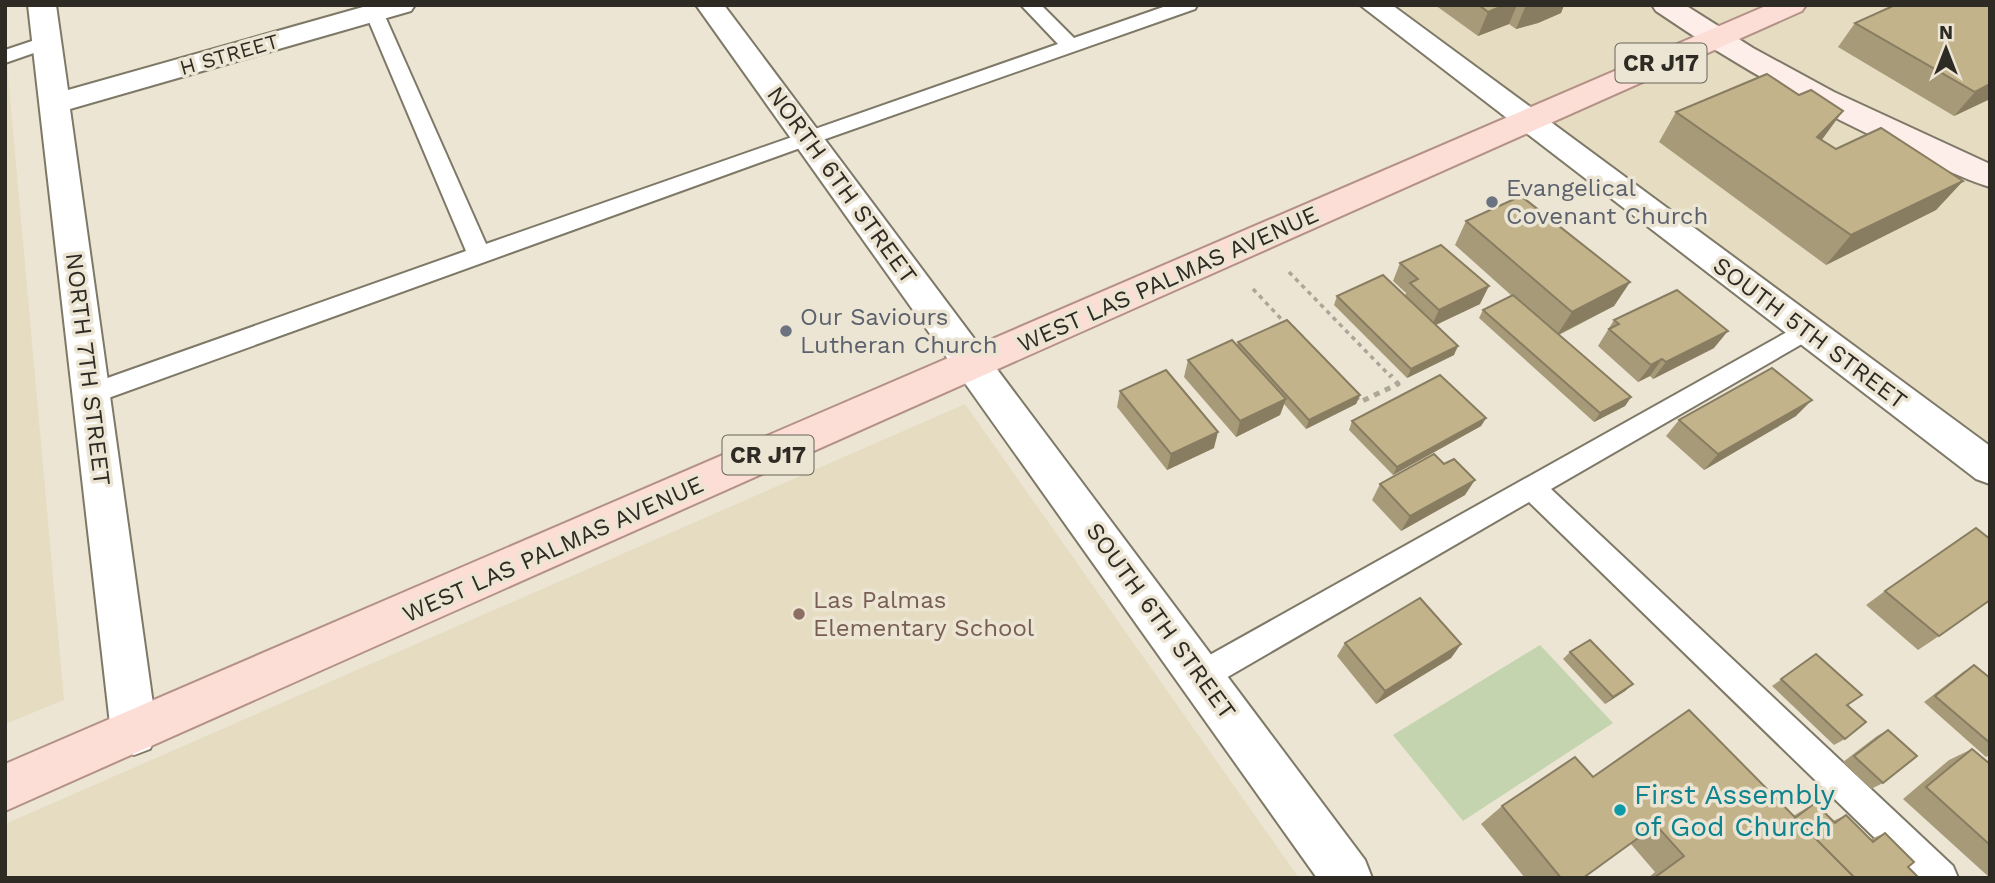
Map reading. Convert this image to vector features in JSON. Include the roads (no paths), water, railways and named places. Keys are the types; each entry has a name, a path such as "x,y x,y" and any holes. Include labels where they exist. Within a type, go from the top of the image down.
{"main road":[{"name":"WEST LAS PALMAS AVENUE","path":"5,788 1792,5"}],"street":[{"name":"NORTH 7TH STREET","path":"42,5 134,733"},
{"name":"NORTH 6TH STREET","path":"710,5 974,365"},
{"name":"SOUTH 5TH STREET","path":"1374,5 1990,468"},
{"path":"1665,5 1716,38 1854,114 1990,176"},
{"name":"H STREET","path":"56,103 382,8"},
{"name":"SOUTH 6TH STREET","path":"974,365 1348,878"}],"lane":[{"path":"1030,5 1072,46"},
{"path":"91,394 1188,5"},
{"path":"382,8 479,255"},
{"path":"5,57 47,42"},
{"path":"1200,676 1805,331"},
{"path":"1531,487 1941,878"}],"place":[{"name":"Evangelical Covenant Church","path":"1492,202"},
{"name":"Our Saviours Lutheran Church","path":"786,331"},
{"name":"Las Palmas Elementary School","path":"799,614"},
{"name":"First Assembly of God Church","path":"1620,810"}]}
